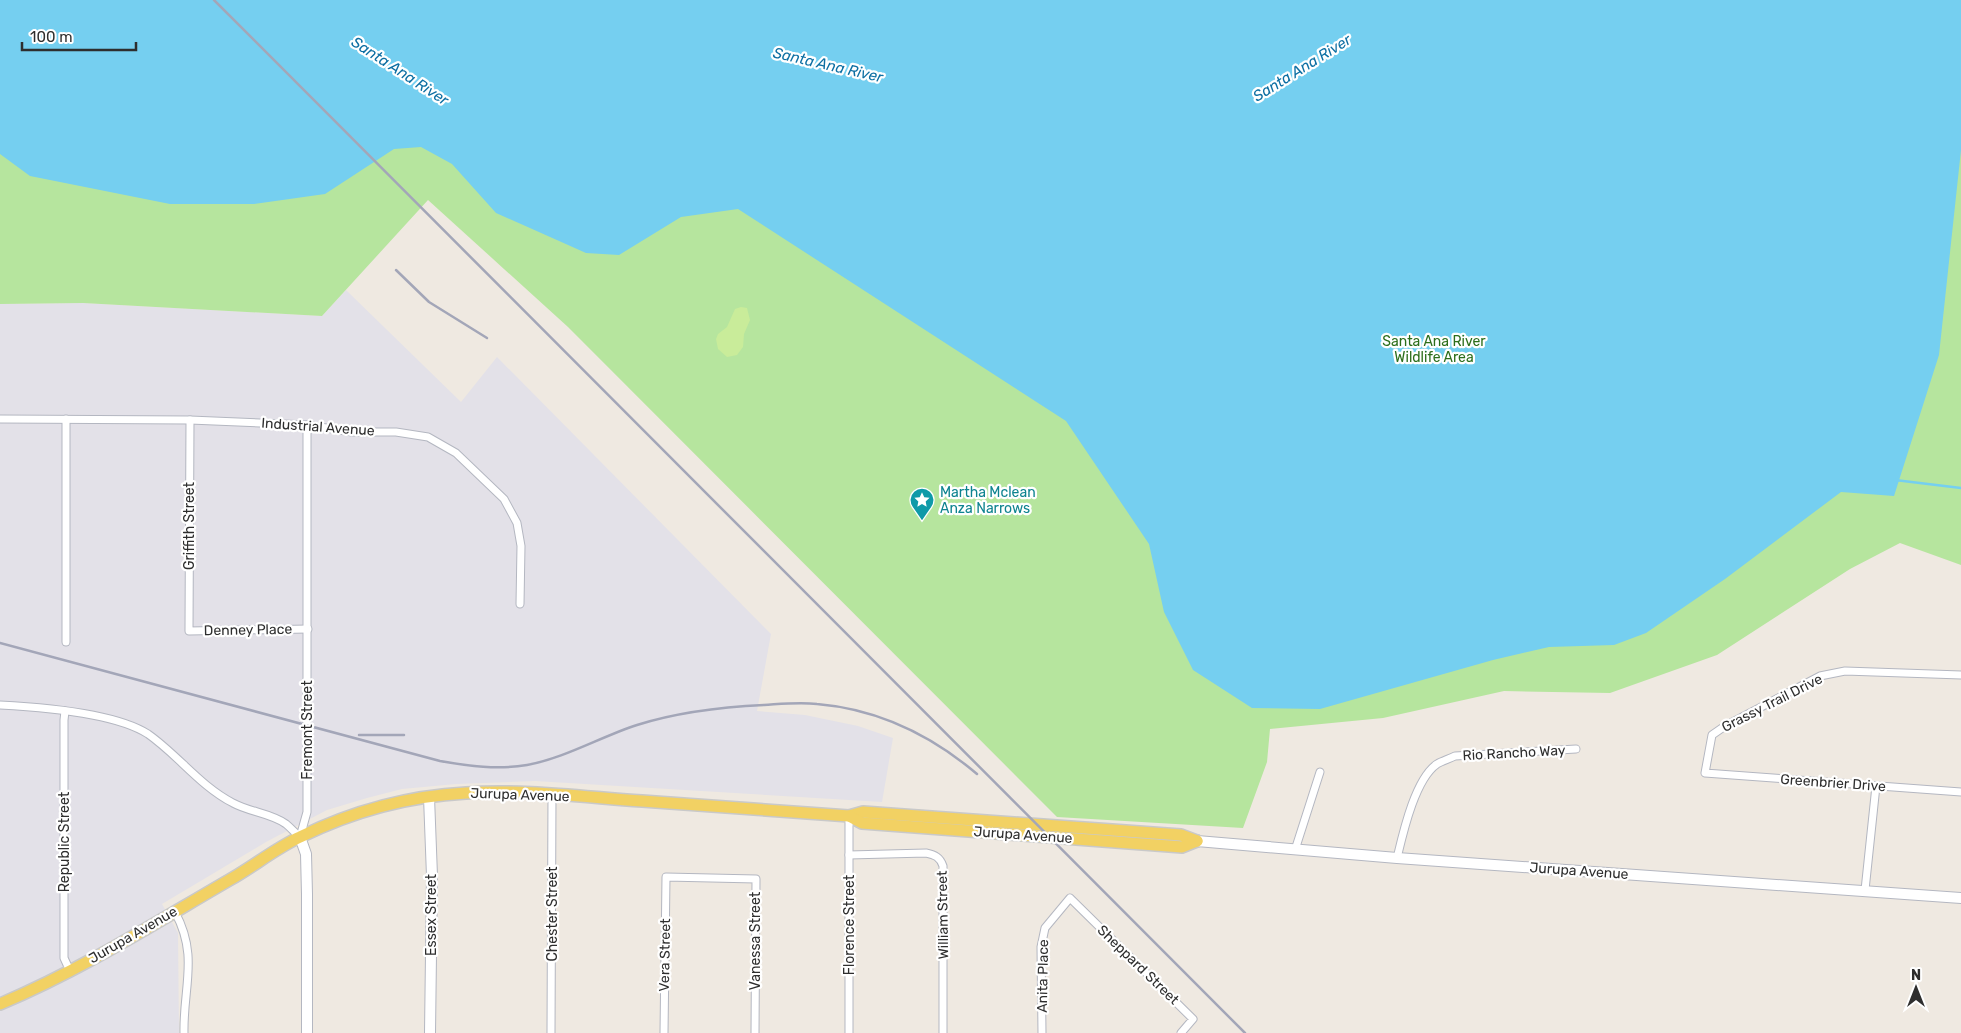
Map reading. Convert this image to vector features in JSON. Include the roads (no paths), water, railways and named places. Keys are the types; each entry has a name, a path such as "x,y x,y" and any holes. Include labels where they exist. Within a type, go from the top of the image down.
{"main road":[{"name":"Jurupa Avenue","path":"0,1004 70,971 175,912 300,837 359,814 393,804 464,793 552,794 849,816 862,823 1182,847 1197,841 1398,858 1961,898"},
{"name":"Essex Street","path":"429,797 432,876 430,1033"},
{"path":"300,837 306,854 308,894 307,1033"}],"street":[{"name":"Industrial Avenue","path":"0,419 190,420 307,425 352,432 396,432 428,437 456,453 504,499 517,523 521,546 520,604"},
{"path":"66,419 66,642"},
{"name":"Griffith Street","path":"189,631 190,420"},
{"name":"Fremont Street","path":"300,837 307,812 307,425"},
{"name":"Denney Place","path":"189,631 308,629"},
{"name":"Grassy Trail Drive","path":"1704,773 1712,735 1725,726 1820,676 1845,672 1961,674"},
{"path":"0,705 65,711 112,720 146,733 213,790 234,804 285,823 300,837"},
{"name":"Republic Street","path":"65,711 64,958 70,971"},
{"name":"Rio Rancho Way","path":"1398,858 1406,822 1422,783 1425,776 1437,764 1455,756 1576,749"},
{"path":"1295,850 1320,772"},
{"name":"Greenbrier Drive","path":"1704,773 1961,792"},
{"path":"1865,890 1876,786"},
{"name":"Chester Street","path":"551,1033 552,794"},
{"name":"Florence Street","path":"849,816 849,1033"},
{"name":"William Street","path":"849,854 926,853 934,854 941,861 943,1033"},
{"name":"Vera Street","path":"664,1033 666,877"},
{"name":"Vanessa Street","path":"666,877 756,878 755,1033"},
{"name":"Anita Place","path":"1042,1033 1042,947 1045,928 1070,898"},
{"name":"Sheppard Street","path":"1070,898 1193,1019 1181,1033"},
{"path":"175,912 184,927 189,958 184,1033"}],"water":[{"name":"Santa Ana River","path":"0,0 1961,0 1961,150 1939,355 1894,496 1841,492 1725,579 1646,633 1614,645 1549,647 1493,660 1320,709 1252,708 1193,670 1164,612 1149,544 1066,421 738,209 681,217 619,255 586,253 496,213 452,164 421,147 394,149 325,194 254,204 170,204 30,176 0,154"}],"waterway":[{"path":"1895,480 1961,488"}],"railway":[{"path":"214,0 1245,1033"},
{"path":"396,270 429,302 487,338"},
{"path":"0,643 440,761 483,767 516,766 541,762 637,725 668,717 732,707 804,703 839,707 861,712 902,726 941,747 977,774"},
{"path":"359,735 404,735"}],"place":[{"name":"Martha Mclean Anza Narrows","path":"922,521"}],"park label":[{"name":"Santa Ana River Wildlife Area","path":"1434,350"}]}
